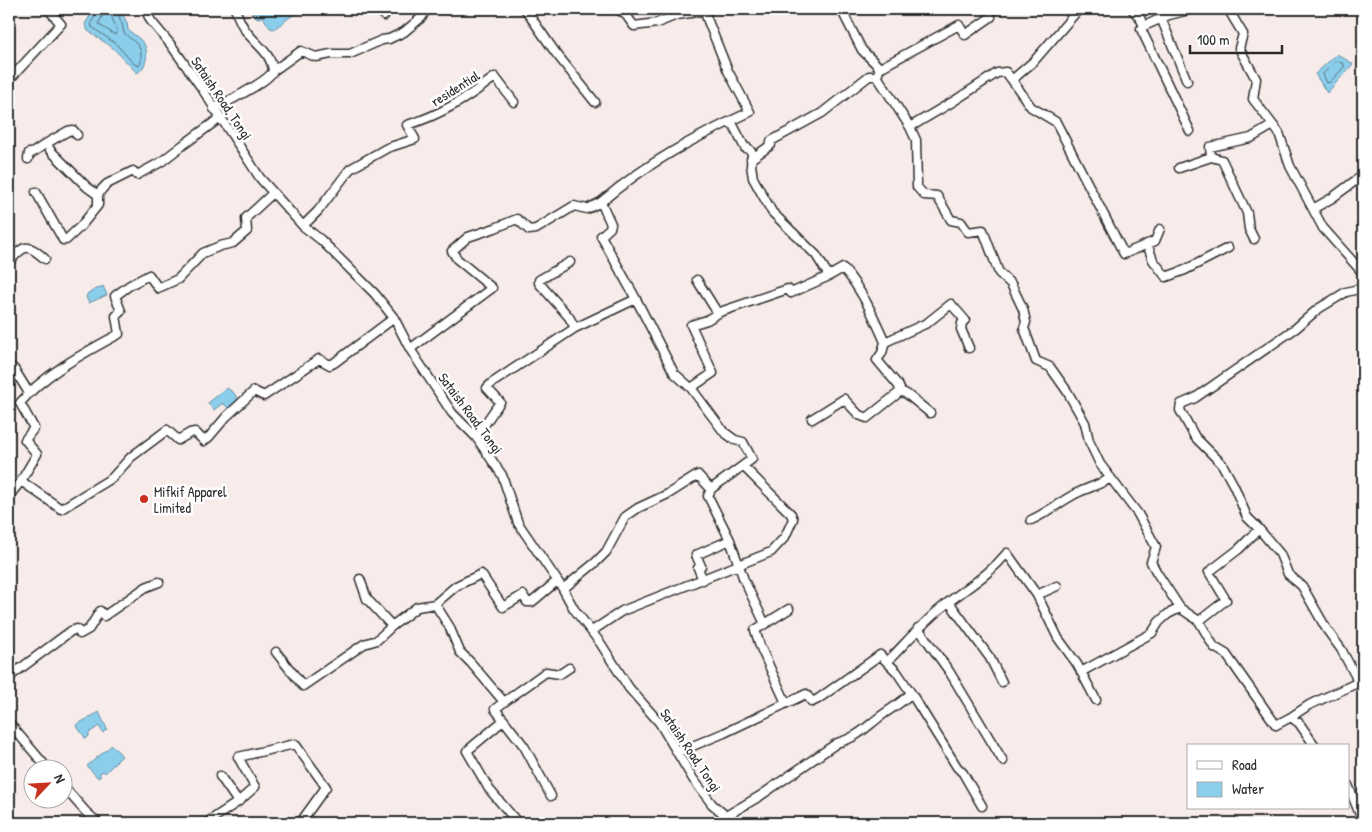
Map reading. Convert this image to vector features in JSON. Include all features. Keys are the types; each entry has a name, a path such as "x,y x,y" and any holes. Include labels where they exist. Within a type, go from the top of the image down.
{"street":[{"path":"9,80 61,24 48,9"},
{"name":"Sataish Road, Tongi","path":"145,9 201,87 214,110 260,178 303,226 321,240 370,289 394,318 410,349 452,413 476,437 502,475 518,523 563,589 574,609 592,631 629,688 659,722 693,779 712,804 737,823"},
{"path":"235,9 244,29 269,56 273,70"},
{"path":"379,9 384,16"},
{"path":"214,110 255,86 271,75 273,70 301,51 316,57 331,54 350,54 404,32 422,17 426,9"},
{"path":"524,9 594,102"},
{"path":"410,349 461,313 492,288 457,259 452,251 468,236 517,219 529,230 536,229 574,206 587,209 601,202 616,189 669,153 750,112 728,72 704,10 677,15 657,23 634,26 626,15 618,9"},
{"path":"844,9 843,13 862,50 878,72 916,140 917,187 924,194 937,196 950,220 961,222 968,232 983,230 999,273 1011,284 1023,309 1026,322 1024,328 1036,361 1050,367 1067,391 1085,423 1089,441 1100,464 1138,514 1156,547 1151,562 1180,608 1199,621 1214,647 1226,654 1276,725 1309,705 1358,683 1341,649 1302,586 1288,574 1280,554 1248,516 1222,464 1195,437 1180,410 1182,404 1195,398 1263,349 1296,328 1318,309 1346,292 1363,288"},
{"path":"1012,80 1034,61 1079,9"},
{"path":"1132,9 1144,26"},
{"path":"1190,131 1140,29 1161,18 1193,9"},
{"path":"1228,9 1243,34 1239,48 1256,79 1253,99 1279,133 1290,166 1323,228 1363,273"},
{"path":"752,159 771,145 771,141 822,113 868,76 959,25 965,35 990,17"},
{"path":"1161,18 1187,81"},
{"path":"910,127 997,73 1006,72 1031,107 1056,122 1124,254 1155,241 1160,230"},
{"name":"residential","path":"303,226 318,211 350,169 387,148 415,139 408,125 428,119 450,108 472,95 495,77 514,102"},
{"path":"36,192 64,240 81,226 98,205 98,195 107,184 133,170 137,175 162,162 220,118"},
{"path":"731,121 745,148 748,148 752,153 750,165 753,178 772,212 816,254 829,276"},
{"path":"1211,157 1210,147 1251,138 1273,125"},
{"path":"28,159 29,153 68,131 73,130 77,135"},
{"path":"47,143 50,150 87,187 98,195"},
{"path":"1179,168 1211,157 1222,160 1247,213 1249,229 1254,239"},
{"path":"1313,209 1332,198 1363,175"},
{"path":"9,496 22,481 37,454 25,440 34,428 20,404 28,393 47,377 119,334 116,316 122,311 116,296 130,285 149,275 158,288 178,279 203,253 233,243 247,231 246,218 273,193"},
{"path":"601,202 610,224 610,228 601,236 674,373 692,388 724,432 735,440 743,442 752,459 712,489 708,496 730,540 744,580 765,624"},
{"path":"1147,244 1153,260 1166,278 1228,248"},
{"path":"9,262 21,248 27,247 33,248 45,259"},
{"path":"570,262 539,280 539,283 569,317 575,328"},
{"path":"692,388 714,373 691,325 707,320 720,312 788,289 792,293 843,268 854,281 869,306 885,342 882,353 877,360 901,391 930,413"},
{"path":"697,280 713,307 717,312 720,312"},
{"path":"476,437 500,402 487,388 526,359 575,328 636,299"},
{"path":"885,342 927,323 951,304 965,320 962,323 961,329 970,348"},
{"path":"22,481 61,509 112,478 131,458 167,430 178,440 195,432 204,441 254,391 264,396 319,359 330,365 334,364 394,318"},
{"path":"9,365 14,369 28,393"},
{"path":"812,419 844,399 859,415 867,418 901,391"},
{"path":"592,631 622,611 771,552 785,538 793,519 791,514 743,466"},
{"path":"563,589 606,552 625,517 638,508 668,494 698,475 712,489"},
{"path":"1031,520 1078,493 1095,487 1111,478"},
{"path":"1199,621 1226,600 1209,572 1228,558 1259,529"},
{"path":"703,580 698,568 700,566 696,555 730,540"},
{"path":"887,662 918,628 994,568 1007,554 1037,595 1058,638 1082,672 1096,700"},
{"path":"276,652 303,686 364,644 377,640 417,607 435,604 456,586 481,574 503,607 523,595 527,602 532,602 557,581"},
{"path":"360,579 367,599 392,626"},
{"path":"9,677 71,631 77,629 80,634 88,629 100,610 104,616 146,587 159,582"},
{"path":"1037,595 1058,586"},
{"path":"949,602 990,658 1002,682"},
{"path":"435,604 449,626 460,652 504,702"},
{"path":"786,703 760,646 755,630 789,608"},
{"path":"1082,672 1152,633 1159,622 1168,614 1180,608"},
{"path":"918,628 949,671 1003,760"},
{"path":"678,752 724,733 806,694 812,702 880,655 896,672 911,693 982,806"},
{"path":"551,796 524,746 496,709 546,672 560,674 569,668"},
{"path":"1355,675 1363,671"},
{"path":"726,816 760,796 837,743 849,740 862,732 911,693"},
{"path":"1292,717 1299,723 1314,744"},
{"path":"504,720 467,752 489,789 518,823"},
{"path":"9,723 40,760"},
{"path":"206,823 238,802 255,787 238,757 295,744 326,787 300,823"},
{"path":"220,776 238,802"},
{"path":"1350,790 1363,822"},
{"path":"72,796 98,823"}],"water":[{"path":"94,9 120,9 127,23 128,30 141,40 146,47 145,64 140,71 137,73 113,48 88,31 85,24"},
{"path":"249,9 301,9 274,29 270,28 263,17 257,18"},
{"path":"1337,54 1353,64 1327,93 1315,74"},
{"path":"103,286 107,295 89,303 86,297 88,293"},
{"path":"227,388 234,393 239,401 231,411 223,403 214,410 208,403"},
{"path":"99,712 107,729 103,733 99,726 89,733 86,739 76,725"},
{"path":"112,745 122,756 105,773 103,771 99,774 101,776 98,778 87,766"}],"place":[{"name":"Mifkif Apparel Limited","path":"144,499"}]}
